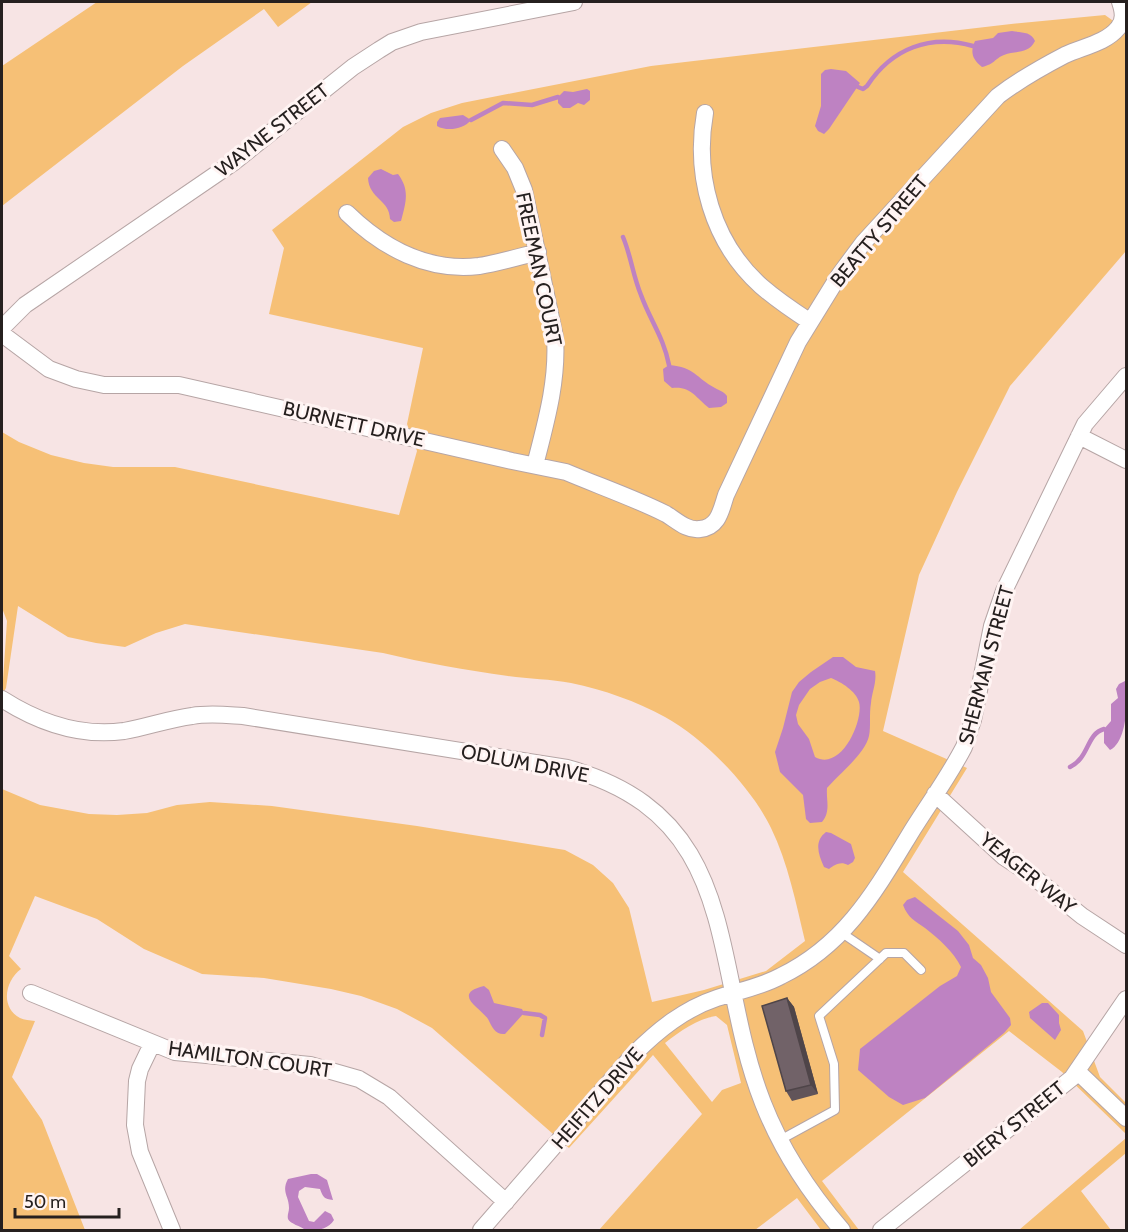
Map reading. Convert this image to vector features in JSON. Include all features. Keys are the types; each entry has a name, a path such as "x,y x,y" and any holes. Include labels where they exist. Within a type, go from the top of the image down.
{"street":[{"name":"WAYNE STREET","path":"2,328 25,305 234,162 353,67 379,50 407,36 421,32 574,2"},
{"name":"BEATTY STREET","path":"707,527 715,523 721,514 726,495 809,321 863,243 990,105 1011,86 1113,33 1120,26 1123,17 1120,2"},
{"path":"705,112 701,133 703,177 716,221 741,265 759,284 809,321"},
{"name":"FREEMAN COURT","path":"502,149 515,168 524,190 552,320 556,354 554,386 535,465"},
{"path":"347,213 364,230 382,243 427,263 462,267 478,266 538,252"},
{"name":"BURNETT DRIVE","path":"2,334 49,369 76,380 104,385 179,385 566,472 666,514 693,529 707,527"},
{"name":"SHERMAN STREET","path":"734,993 762,984 797,968 842,933 866,905 957,762 970,732 992,626 1004,591 1079,436 1093,414 1126,376"},
{"path":"1079,436 1126,460"},
{"name":"ODLUM DRIVE","path":"2,699 22,712 46,723 74,729 102,733 124,731 192,716 219,714 243,716 556,766 595,776 621,788 646,804 670,825 699,869 712,903 751,1064 763,1102 780,1140 811,1191 842,1230"},
{"name":"YEAGER WAY","path":"935,794 1004,857 1030,874 1082,916 1126,945"},
{"name":"HAMILTON COURT","path":"32,993 152,1044 187,1053 310,1065 359,1079 389,1097 506,1202"},
{"name":"HEIFITZ DRIVE","path":"481,1230 647,1041 664,1026 688,1011 734,993"},
{"name":"BIERY STREET","path":"881,1230 1066,1083 1077,1071 1126,999"},
{"path":"152,1044 140,1069 135,1096 135,1125 140,1152 172,1230"},
{"path":"1077,1071 1126,1118"}],"lane":[{"path":"842,933 880,959"},
{"path":"780,1140 836,1110 834,1064 819,1016 886,953 904,953 921,970"}],"shaded area":[{"path":"97,2 312,2 278,27 264,9 183,66 2,206 2,66"},
{"path":"1105,15 1126,30 1126,251 1010,386 919,575 883,731 967,768 903,872 1083,1031 1100,1077 1126,1103 1126,1134 1062,1072 1009,1031 822,1181 859,1230 821,1230 797,1198 755,1230 599,1230 702,1114 653,1055 569,1148 432,1028 397,1009 361,996 331,989 264,978 202,974 144,949 97,919 35,896 9,956 21,969 8,987 9,1007 20,1018 35,1021 12,1077 42,1120 85,1230 2,1230 2,789 40,805 89,814 147,813 177,805 210,802 272,806 565,850 593,865 613,883 629,908 652,1002 704,990 766,971 805,941 791,883 777,841 752,797 726,765 680,726 643,706 608,693 563,682 492,674 383,653 185,624 156,633 125,647 96,643 68,637 18,606 6,688 2,695 7,621 2,608 2,432 19,442 51,455 84,463 113,467 175,467 399,515 417,451 407,424 423,348 269,314 284,248 272,230 403,127 431,113 462,103 651,66","holes":["716,1016 727,1025 741,1083 722,1090 712,1102 665,1043 702,1020"]},
{"path":"1012,31 1029,34 1035,41 1025,50 1004,55 982,67 973,55 975,41 993,38 998,33"},
{"path":"831,69 846,71 860,83 824,134 815,126 821,106 821,74"},
{"path":"587,89 590,91 590,100 584,105 578,103 570,108 563,108 558,103 558,97 564,91"},
{"path":"463,115 471,120 460,127 446,129 437,126 440,118"},
{"path":"381,169 393,175 398,174 404,185 406,191 401,221 394,222 390,219 387,208 369,185 368,178 374,171"},
{"path":"669,365 684,368 724,393 727,396 727,403 721,407 709,408 688,391 672,388 664,381 663,369"},
{"path":"833,657 843,657 856,667 875,671 875,683 867,743 857,757 827,788 825,818 822,822 810,823 806,819 803,795 780,772 775,752 792,692 799,682","holes":["831,678 848,687 855,694 860,710 849,742 842,751 825,760 815,757 809,739 798,724 796,715 799,705 810,689"]},
{"path":"1125,681 1126,708 1123,729 1116,745 1110,750 1104,743 1104,729 1111,721 1111,704 1118,698 1116,689"},
{"path":"826,832 851,844 855,858 853,862 848,865 838,864 829,869 824,867 818,848 820,839"},
{"path":"915,897 958,931 969,945 973,958 981,965 988,978 991,992 1010,1018 1011,1025 925,1098 903,1105 889,1097 858,1070 860,1049 940,986 957,976 961,967 945,946 907,913 903,905 907,900"},
{"path":"484,986 489,990 494,1003 522,1009 524,1013 505,1034 494,1030 488,1019 469,997 474,989"},
{"path":"1042,1003 1048,1003 1059,1015 1061,1030 1055,1040 1030,1018 1029,1012"},
{"path":"1126,1138 1126,1153 1081,1191 1111,1230 1019,1230"},
{"path":"317,1174 327,1180 333,1200 324,1197 320,1189 305,1187 299,1191 298,1197 309,1221 314,1222 325,1211 331,1214 334,1220 325,1228 305,1230 288,1219 289,1204 285,1187 288,1179"}],"building":[{"path":"787,998 811,1085 786,1091 762,1006"}],"waterway":[{"path":"858,87 863,89 888,62 913,47 942,42 973,46"},
{"path":"471,120 503,103 532,105 558,97"},
{"path":"623,237 638,288 664,346 669,365"},
{"path":"1070,767 1081,758 1094,736 1104,729"},
{"path":"524,1013 545,1018 542,1035"}]}
